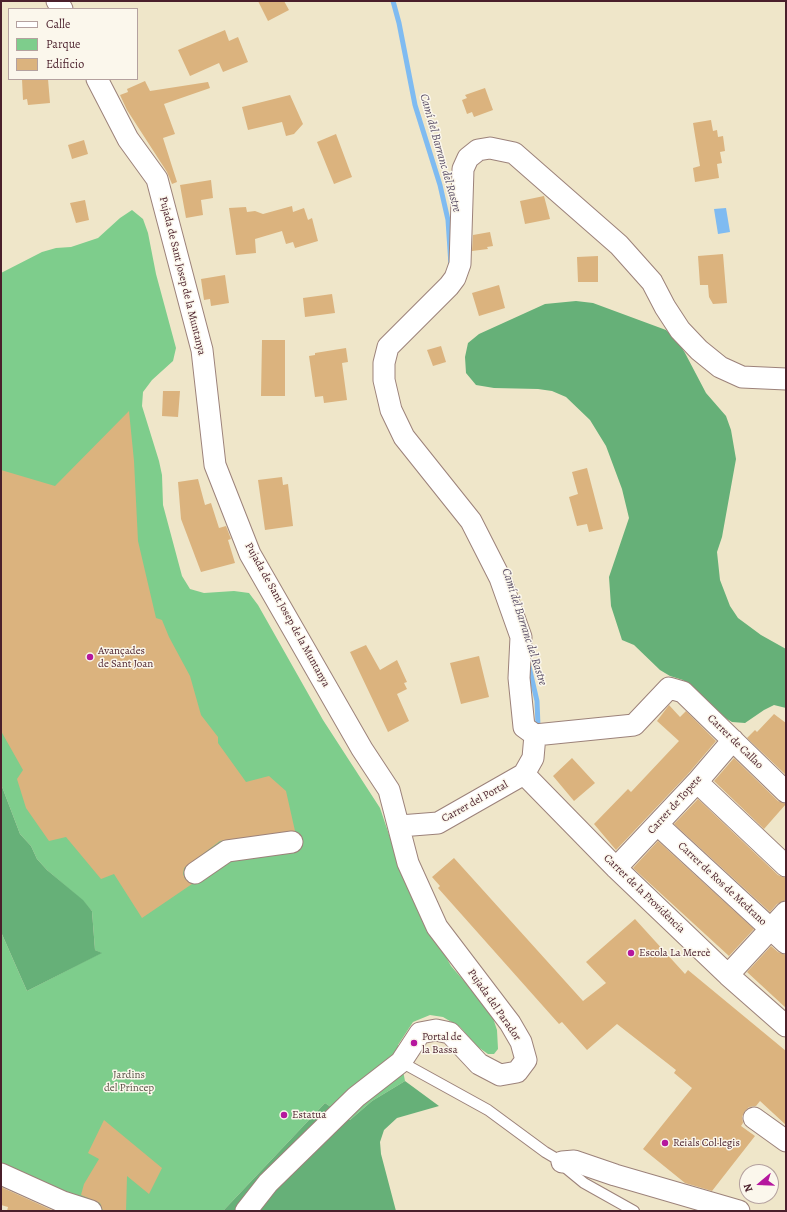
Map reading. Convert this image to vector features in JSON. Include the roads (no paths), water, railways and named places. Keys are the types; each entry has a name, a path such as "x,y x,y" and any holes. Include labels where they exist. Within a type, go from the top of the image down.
{"street":[{"name":"Pujada de Sant Josep de la Muntanya","path":"98,80 128,139 157,180 202,350 215,465 250,554 362,749 389,790 400,826"},
{"path":"524,774 533,758 535,735 524,727 519,678 521,637 500,578 471,521 418,455 396,424 386,396 384,380 384,363 388,347 455,278 460,264 463,169 468,158 478,150 490,148 514,153 619,245 652,282 665,307 680,330 699,350 720,367 742,377 786,379"},
{"name":"Carrer de Callao","path":"535,735 634,725 669,688 683,692 786,792"},
{"name":"Carrer de Topete","path":"616,868 658,825 733,740"},
{"name":"Carrer del Portal","path":"400,826 438,822 524,774"},
{"name":"Carrer de la Providència","path":"524,774 616,868 728,975 786,1026"},
{"path":"697,782 786,866"},
{"name":"Carrer de Ros de Medrano","path":"658,825 779,936"},
{"name":"Pujada del Parador","path":"400,826 408,863 437,927 510,1022 521,1042 526,1060 517,1072 500,1075 479,1064 450,1033 436,1030 420,1034 402,1062"},
{"path":"195,873 228,851 292,842"},
{"path":"728,975 779,936 786,912"},
{"path":"246,1211 268,1183 356,1097 402,1062"},
{"path":"754,1118 786,1142"},
{"path":"562,1162 574,1161 615,1176 740,1211"},
{"path":"1,1174 63,1202 91,1211"}],"lane":[{"path":"402,1062 488,1110 545,1152 562,1162 567,1169 584,1183 634,1211"}],"water":[{"path":"726,208 730,232 718,234 714,209"}],"waterway":[{"name":"Camí del Barranc del Rastre","path":"393,1 399,23 415,105 440,185 448,220 451,265"},
{"name":"Camí del Barranc del Rastre","path":"528,662 537,701 538,726"}],"place":[{"name":"Avançades de Sant Joan","path":"90,657"},
{"name":"Escola La Mercè","path":"631,953"},
{"name":"Portal de la Bassa","path":"414,1043"},
{"name":"Estatua","path":"284,1115"},
{"name":"Reials Col·legis","path":"665,1143"}],"park label":[{"name":"Jardins del Príncep","path":"129,1081"}]}
